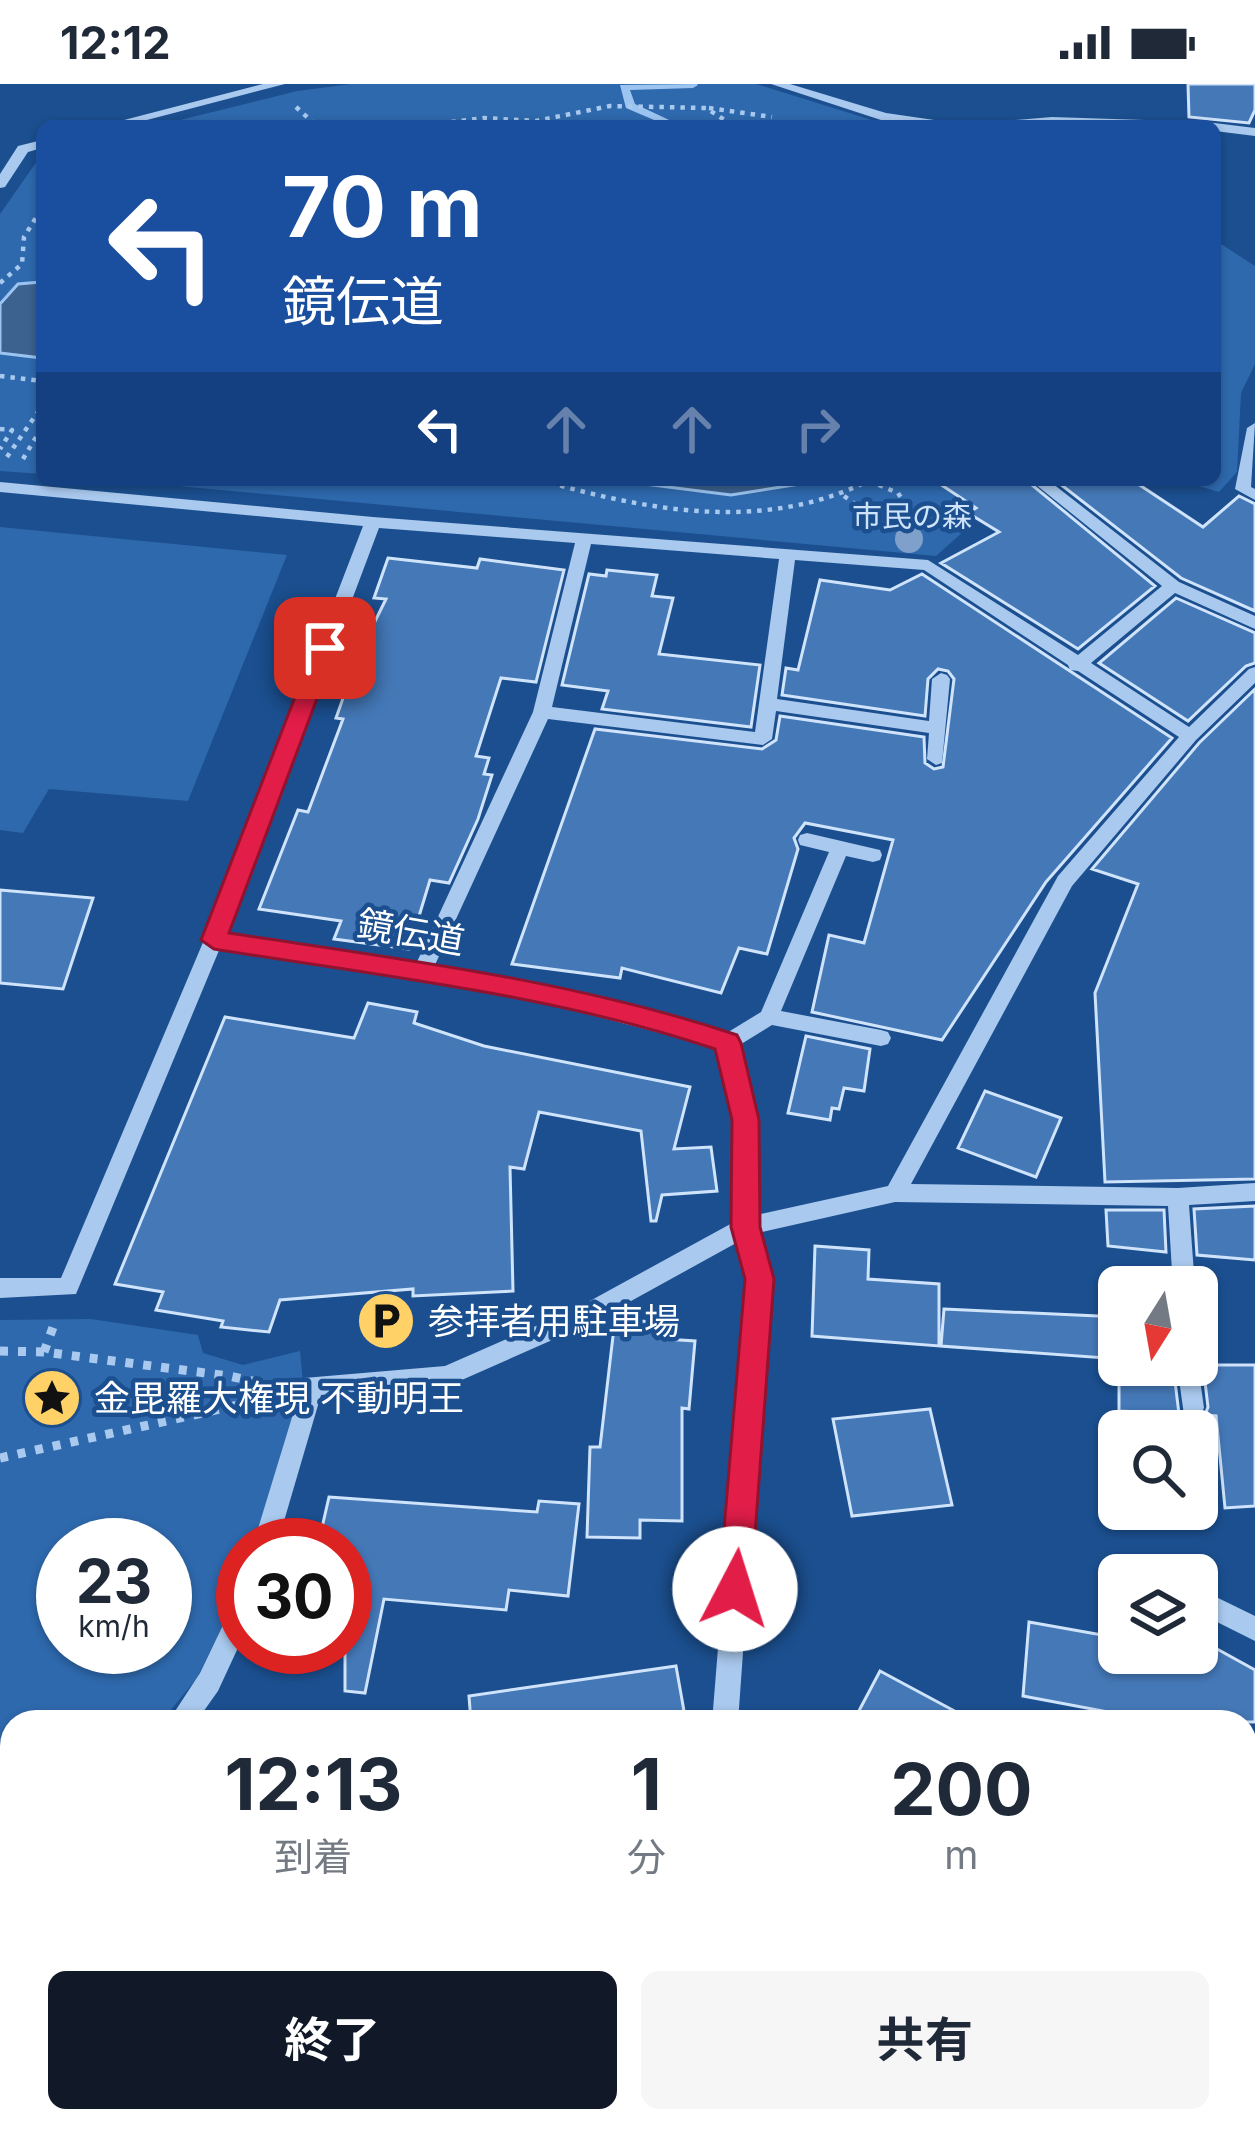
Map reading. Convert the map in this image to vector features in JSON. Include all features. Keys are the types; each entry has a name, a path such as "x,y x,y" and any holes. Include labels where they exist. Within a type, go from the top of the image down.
{"street":[{"path":"132,120 278,84"},
{"path":"777,84 905,120"},
{"path":"1221,128 1255,132"},
{"path":"0,184 18,147 36,145"},
{"path":"1255,428 1243,489 1255,495"},
{"path":"1047,486 1173,586 1255,623"},
{"path":"0,487 373,522 788,554 902,558 928,565 1076,666 1190,736"},
{"path":"0,1288 68,1287 214,940 373,522"},
{"path":"422,972 542,712 585,536"},
{"path":"542,712 763,739 788,554"},
{"path":"1076,666 1173,586"},
{"path":"895,1193 1065,881 1190,736 1255,673"},
{"path":"936,759 941,679"},
{"path":"770,704 938,728"},
{"path":"807,840 873,855"},
{"path":"726,1710 760,1279 746,1227 746,1120 727,1043 769,1017 840,848"},
{"name":"鏡伝道","path":"214,940 422,972 649,1016 727,1043"},
{"path":"769,1017 881,1038"},
{"path":"273,1518 312,1385 447,1376 585,1315 746,1227 895,1193 1178,1197 1255,1192"},
{"path":"1178,1197 1183,1266"},
{"path":"1190,1386 1192,1408"},
{"path":"1218,1610 1255,1629"},
{"path":"189,1710 216,1667"}],"path":[{"path":"541,120 610,106 706,108 775,117"},
{"path":"706,108 725,120"},
{"path":"468,120 519,120"},
{"path":"0,284 22,265 30,250 24,237 36,218"},
{"path":"0,376 36,380"},
{"path":"0,455 9,457 36,415"},
{"path":"0,428 12,430 0,455"},
{"path":"0,455 20,463 36,437"},
{"path":"563,486 618,500 739,512 787,511 844,496 861,486"},
{"path":"882,486 898,493 921,529"},
{"path":"844,496 889,526"},
{"path":"0,1351 44,1352 229,1376 252,1381 275,1396"},
{"path":"0,1458 312,1385"}],"green space":[{"path":"351,84 756,84 872,120 180,120 297,91"},
{"path":"36,163 36,474 0,471 0,214"},
{"path":"1221,244 1255,266 1255,364 1241,393 1237,472 1219,492 1198,486 1221,486"},
{"name":"市民の森","path":"178,486 952,486 964,531 936,556"},
{"path":"0,527 287,555 188,801 49,789 23,833 0,830"},
{"path":"91,1319 198,1335 203,1353 243,1365 300,1351 304,1393 264,1518 216,1518 216,1639 197,1678 171,1710 0,1710 0,1320"}],"shaded area":[{"path":"36,282 36,357 0,353 0,304 18,284"},
{"path":"660,486 787,486 731,495"}],"building":[{"path":"1188,84 1255,84 1255,110 1249,123 1189,117"},
{"path":"943,486 1033,486 1155,586 1078,649 941,563 999,532 968,513 976,508"},
{"path":"1063,486 1141,486 1203,527 1239,496 1255,504 1255,611 1181,578"},
{"path":"388,558 477,568 480,559 564,570 536,682 501,678 476,756 489,758 484,774 492,775 478,819 449,883 430,880 409,949 334,939 341,921 259,909 298,810 308,812 343,719 336,718 358,656 386,599 374,598"},
{"path":"607,570 657,575 652,596 673,598 659,654 760,665 751,727 602,709 608,691 562,685 589,574 606,576"},
{"path":"922,574 1172,738 1046,882 942,1040 812,1012 829,935 864,943 893,840 805,823 794,838 798,849 767,954 739,948 721,993 622,968 620,978 512,964 595,729 762,749 776,740 780,716 924,737 925,763 934,769 943,767 954,679 948,671 938,669 928,679 925,716 782,695 786,668 798,670 820,580 890,590"},
{"path":"1176,598 1255,633 1255,663 1246,666 1188,721 1099,663"},
{"path":"1255,689 1255,1179 1105,1182 1095,993 1138,884 1092,869 1199,743"},
{"path":"0,890 93,898 63,989 0,983"},
{"path":"368,1003 417,1012 414,1023 484,1046 690,1087 674,1149 711,1147 717,1191 662,1195 656,1221 651,1221 641,1131 539,1112 524,1169 510,1167 513,1291 413,1296 413,1289 280,1300 269,1332 221,1327 223,1321 156,1310 163,1292 115,1284 225,1017 354,1038"},
{"path":"806,1036 870,1049 864,1091 844,1088 839,1109 832,1108 830,1120 788,1113"},
{"path":"985,1091 1061,1118 1036,1177 958,1148"},
{"path":"1255,1206 1255,1260 1197,1255 1194,1209"},
{"path":"1106,1210 1164,1210 1166,1252 1108,1246"},
{"path":"815,1246 869,1250 868,1279 939,1284 939,1346 812,1336"},
{"path":"944,1309 1098,1316 1098,1357 941,1346"},
{"path":"615,1319 667,1323 665,1339 695,1341 689,1409 682,1408 682,1521 640,1520 640,1538 587,1537 590,1447 600,1447"},
{"path":"1218,1365 1255,1365 1255,1506 1225,1508 1218,1410 1208,1407 1206,1386 1218,1386"},
{"path":"1119,1386 1176,1386 1179,1410 1119,1410"},
{"path":"930,1409 952,1505 852,1516 833,1419"},
{"path":"329,1497 537,1512 539,1501 579,1504 568,1596 509,1590 506,1610 384,1599 372,1658 372,1518 324,1518"},
{"path":"1029,1622 1098,1634 1098,1674 1218,1674 1218,1650 1255,1670 1255,1710 1097,1710 1023,1696"},
{"path":"676,1666 684,1710 470,1710 469,1696"},
{"path":"880,1671 953,1710 859,1710"},
{"path":"345,1674 369,1674 365,1693 345,1691"}],"waterway":[{"path":"663,120 630,106 624,87 693,85"}],"place":[{"name":"参拝者用駐車場","path":"386,1321"},
{"name":"金毘羅大権現 不動明王","path":"52,1398"}],"route":[{"path":"325,648 214,940 422,972 649,1016 727,1043 746,1120 746,1227 760,1279 735,1589"}]}
